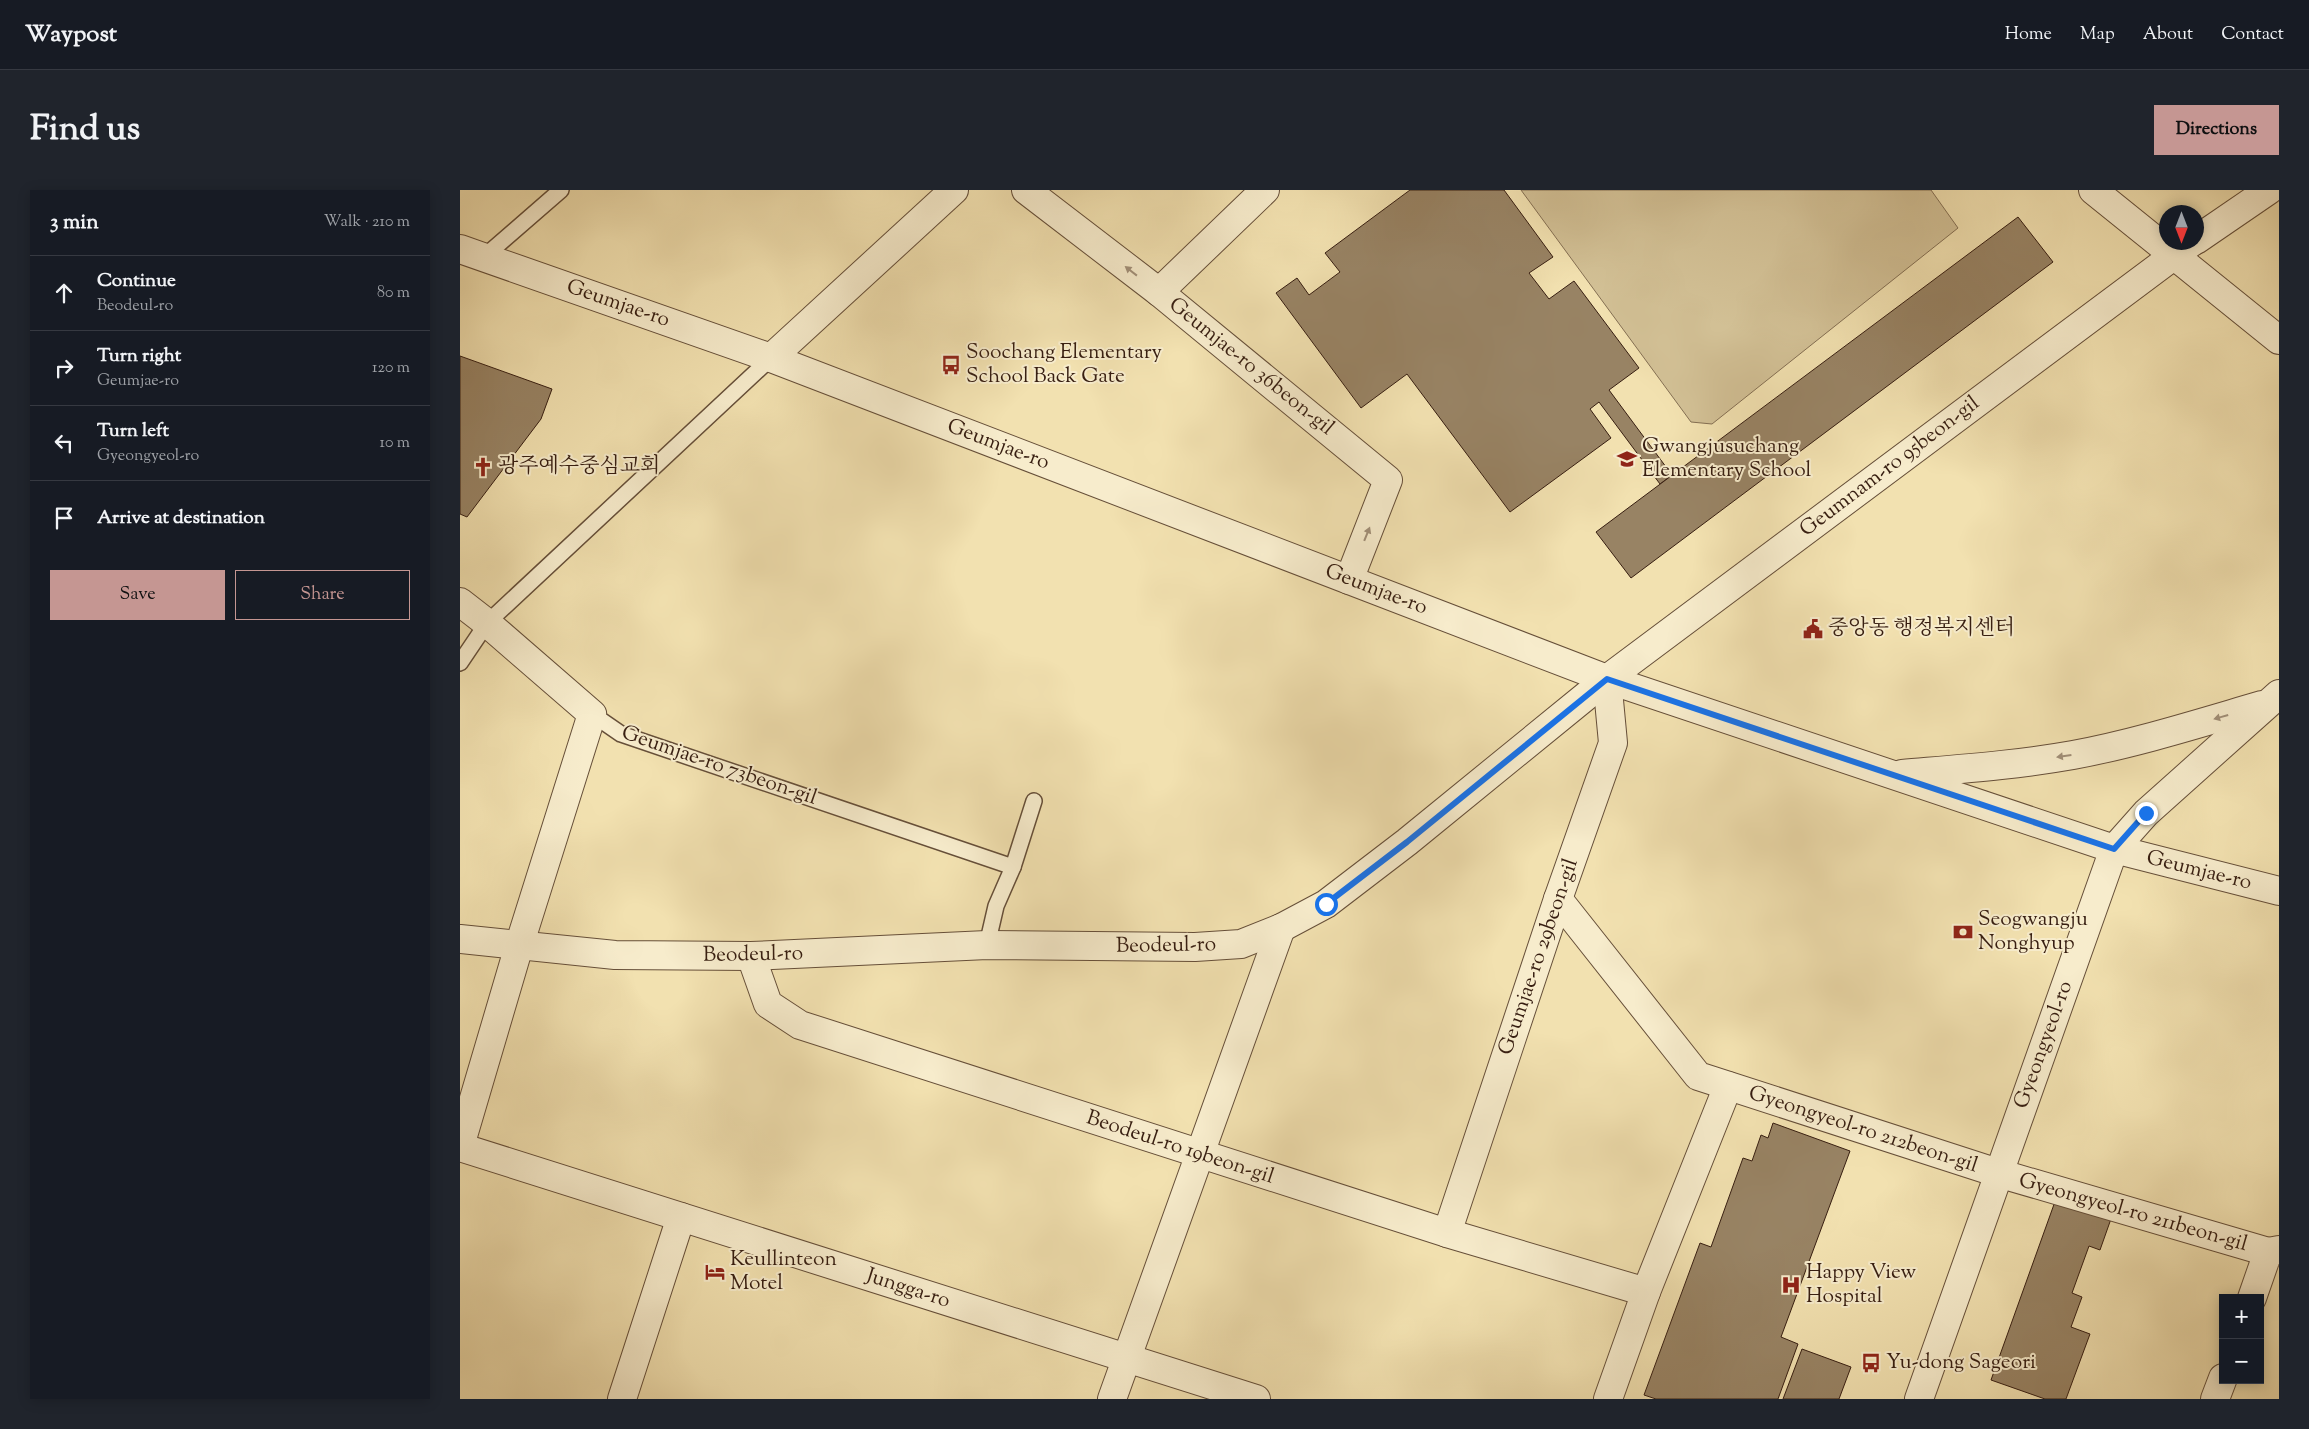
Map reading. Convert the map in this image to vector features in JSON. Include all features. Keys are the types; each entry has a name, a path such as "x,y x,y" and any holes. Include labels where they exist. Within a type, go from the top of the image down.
{"street":[{"path":"771,358 954,190"},
{"name":"Geumjae-ro 36beon-gil","path":"1026,190 1159,292 1388,480 1349,580"},
{"path":"1159,292 1265,190"},
{"path":"2093,190 2159,233"},
{"path":"2204,235 2269,190"},
{"name":"Geumnam-ro 95beon-gil","path":"1607,679 2182,250"},
{"path":"2184,250 2279,340"},
{"name":"Geumjae-ro","path":"472,253 771,358 1607,679 2114,849 2279,891"},
{"name":"Geumjae-ro 73beon-gil","path":"460,602 592,714"},
{"name":"Geumjae-ro 29beon-gil","path":"1447,1233 1558,899 1613,743 1607,679"},
{"name":"Beodeul-ro","path":"460,939 615,955 751,956 987,945 1195,948 1241,944 1281,928 1326,904 1407,842 1607,679"},
{"path":"1892,775 2002,765 2073,755 2130,742 2274,699"},
{"name":"Gyeongyeol-ro","path":"1919,1399 2114,849 2146,813 2274,699"},
{"path":"460,1146 519,946 592,714"},
{"name":"Gyeongyeol-ro 212beon-gil","path":"1558,899 1698,1076 1998,1174"},
{"path":"1112,1399 1281,928"},
{"name":"Beodeul-ro 19beon-gil","path":"751,956 768,1004 800,1025 1447,1233 1646,1292"},
{"name":"Gyeongyeol-ro 212beon-gil","path":"1646,1292 1728,1086"},
{"name":"Jungga-ro","path":"460,1146 1256,1399"},
{"name":"Gyeongyeol-ro 211beon-gil","path":"1998,1174 2274,1251 2254,1294"},
{"path":"622,1399 681,1217"},
{"path":"1608,1399 1646,1292"},
{"path":"2215,1399 2221,1384"}],"lane":[{"name":"Geumjae-ro","path":"472,253 561,190"},
{"path":"460,663 487,623 771,358"},
{"name":"Geumjae-ro 73beon-gil","path":"592,714 621,734 1013,867"},
{"path":"987,945 996,906 1013,867 1034,801"}],"shaded area":[{"path":"1521,190 1931,190 1958,228 1712,424 1691,422"}],"building":[{"path":"1410,190 1504,190 1553,257 1529,273 1549,299 1574,281 1639,368 1609,390 1672,475 1660,484 1599,402 1590,409 1611,438 1510,512 1407,374 1361,408 1276,293 1297,278 1309,295 1340,272 1325,253"},
{"path":"2018,217 2053,262 1631,578 1596,532"},
{"name":"광주예수중심교회","path":"460,356 552,389 541,419 467,517 460,514"},
{"path":"1773,1123 1850,1151 1781,1337 1798,1344 1778,1399 1656,1399 1644,1395 1700,1243 1711,1247 1743,1158 1752,1161 1761,1135 1768,1138"},
{"path":"2057,1196 2112,1216 2100,1250 2089,1246 2072,1293 2082,1297 2071,1327 2090,1334 2066,1399 2045,1399 1991,1380"},
{"path":"1802,1349 1851,1367 1839,1399 1783,1399"}],"place":[{"name":"Soochang Elementary School Back Gate","path":"951,365"},
{"name":"Gwangjusuchang Elementary School","path":"1627,459"},
{"name":"광주예수중심교회","path":"483,467"},
{"name":"중앙동 행정복지센터","path":"1813,629"},
{"name":"Seogwangju Nonghyup","path":"1963,932"},
{"name":"Keullinteon Motel","path":"715,1272"},
{"name":"Happy View Hospital","path":"1791,1285"},
{"name":"Yu-dong Sageori","path":"1871,1363"}],"route":[{"path":"1326,904 1407,842 1607,679 2114,849 2146,813"}]}
